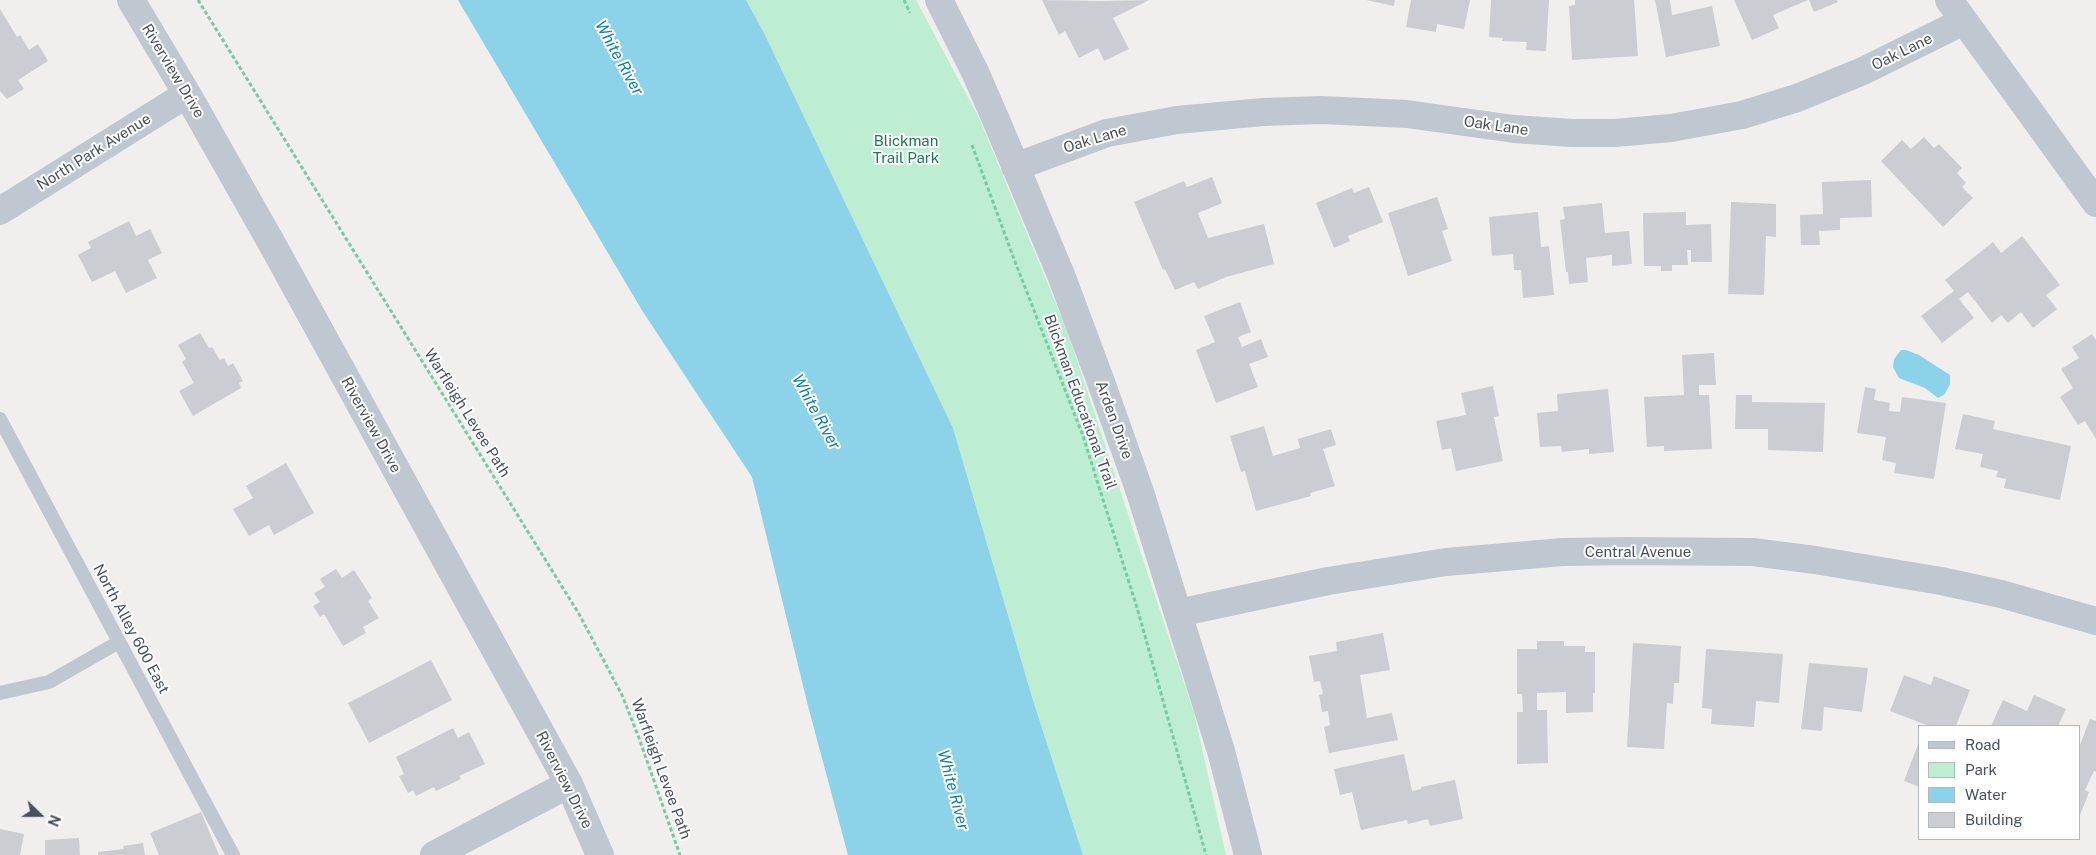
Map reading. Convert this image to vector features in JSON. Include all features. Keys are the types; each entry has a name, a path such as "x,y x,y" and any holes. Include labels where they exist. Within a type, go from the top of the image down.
{"street":[{"name":"Riverview Drive","path":"131,0 187,94 569,784 600,855"},
{"name":"Arden Drive","path":"939,0 976,74 1061,275 1101,382 1140,492 1221,751 1248,855"},
{"name":"Oak Lane","path":"1015,167 1107,133 1177,120 1263,112 1321,110 1407,114 1514,129 1572,133 1615,133 1671,128 1742,115 1797,98 1857,74 1956,10"},
{"path":"1956,10 2096,203"},
{"name":"North Park Avenue","path":"0,211 187,94"},
{"name":"Central Avenue","path":"1178,613 1328,581 1446,562 1563,552 1753,552 1842,564 1941,581 2001,594 2096,621"},
{"path":"434,855 569,784"}],"lane":[{"name":"North Alley 600 East","path":"0,419 233,855"},
{"path":"0,693 49,682 119,642"}],"path":[{"name":"Warfleigh Levee Path","path":"198,0 579,614 622,695 680,855"},
{"path":"904,0 913,18"},
{"name":"Blickman Educational Trail","path":"971,142 1083,436 1138,611 1206,855"}],"green space":[{"name":"Blickman Trail Park","path":"746,0 916,0 979,118 1067,330 1194,713 1226,855 1083,855 1032,697 953,428 764,33"}],"water":[{"name":"White River","path":"458,0 746,0 764,33 953,428 1032,697 1083,855 848,855 808,706 752,477 643,312"},
{"path":"1901,350 1919,355 1950,375 1950,384 1945,394 1938,398 1925,388 1899,378 1893,367 1894,359"}],"building":[{"path":"1042,0 1149,0 1113,18 1129,49 1104,61 1098,48 1079,58 1065,31 1059,35"},
{"path":"1366,0 1395,0 1394,6"},
{"path":"1411,0 1470,0 1464,29 1437,24 1436,32 1406,27"},
{"path":"1491,0 1549,0 1546,51 1526,50 1527,42 1502,41 1503,38 1489,37"},
{"path":"1575,0 1634,0 1638,56 1572,60 1569,6 1575,5"},
{"path":"1655,0 1670,0 1672,15 1712,6 1720,46 1666,57"},
{"path":"1734,0 1808,0 1773,15 1779,28 1752,40"},
{"path":"1809,0 1837,0 1838,2 1814,12"},
{"path":"0,9 17,37 20,35 29,50 38,44 48,61 18,80 24,89 7,99 0,91"},
{"path":"1924,137 1934,148 1939,144 1962,168 1957,173 1966,183 1962,187 1973,198 1943,227 1881,161 1902,140 1911,149"},
{"path":"1212,177 1222,203 1198,213 1208,238 1264,224 1274,264 1226,277 1198,289 1194,282 1175,290 1165,269 1163,270 1134,202 1184,181 1187,187"},
{"path":"1871,180 1872,217 1840,218 1840,230 1819,231 1820,245 1801,245 1800,215 1823,214 1822,182"},
{"path":"1369,187 1383,222 1348,236 1350,241 1334,248 1316,203 1352,188 1354,193"},
{"path":"1437,197 1448,229 1442,231 1452,261 1408,276 1388,213"},
{"path":"1731,202 1776,204 1776,237 1766,236 1764,295 1728,294"},
{"path":"1602,203 1605,233 1629,231 1632,264 1612,266 1612,255 1586,258 1588,282 1569,284 1560,220 1565,219 1563,207"},
{"path":"1538,212 1541,247 1549,246 1554,295 1523,298 1521,270 1514,270 1513,254 1492,256 1489,217"},
{"path":"1686,212 1686,225 1711,224 1712,262 1691,262 1691,250 1687,250 1688,265 1672,265 1672,271 1661,271 1661,266 1644,266 1643,213"},
{"path":"129,221 136,236 150,229 162,253 148,260 157,278 126,293 115,271 92,282 78,255 91,248 88,242"},
{"path":"2022,236 2060,285 2046,295 2057,309 2033,328 2021,312 2008,323 2001,315 1992,323 1968,292 1959,299 1974,318 1942,343 1921,316 1954,291 1945,280 1993,242 2001,253"},
{"path":"1240,302 1251,332 1238,337 1242,347 1261,339 1268,357 1249,364 1258,387 1216,403 1196,350 1215,342 1204,316"},
{"path":"200,333 209,348 212,347 220,360 224,358 228,366 233,363 243,381 239,383 241,388 193,416 179,391 194,383 182,362 186,359 178,345"},
{"path":"2092,334 2096,340 2096,439 2085,421 2078,425 2060,397 2073,388 2061,369 2079,358 2072,347"},
{"path":"1714,353 1716,385 1699,385 1699,395 1709,395 1712,449 1664,451 1664,446 1647,447 1644,397 1684,395 1682,355"},
{"path":"1493,386 1499,416 1494,417 1503,461 1456,471 1451,448 1442,450 1436,421 1466,415 1461,393"},
{"path":"1865,387 1876,389 1874,400 1890,403 1889,411 1900,412 1902,397 1946,403 1934,479 1894,473 1896,463 1882,460 1886,437 1857,433"},
{"path":"1608,389 1614,452 1589,454 1589,449 1562,452 1561,446 1540,447 1537,413 1558,411 1557,394"},
{"path":"1736,395 1752,395 1752,402 1825,403 1823,452 1768,450 1768,429 1735,429"},
{"path":"1963,414 1995,421 1993,429 2071,446 2060,500 2004,488 2006,479 1996,477 1998,471 1980,467 1983,454 1955,449"},
{"path":"1264,426 1273,456 1300,448 1298,439 1331,429 1336,445 1323,449 1335,486 1310,493 1311,496 1256,511 1245,471 1241,472 1230,436"},
{"path":"286,463 314,513 274,535 269,525 249,536 233,509 253,498 246,486"},
{"path":"336,569 342,578 354,570 372,598 368,601 379,618 363,627 366,633 343,646 324,614 320,617 313,606 320,602 314,593 325,587 320,579"},
{"path":"1383,633 1390,670 1360,675 1367,718 1392,713 1398,740 1329,753 1324,727 1330,725 1328,711 1322,712 1319,695 1323,694 1320,681 1314,682 1309,656 1337,651 1336,642"},
{"path":"1537,641 1564,641 1564,646 1585,646 1585,652 1595,652 1593,712 1566,713 1566,692 1537,693 1537,710 1547,710 1548,763 1517,764 1517,712 1523,712 1522,694 1517,694 1517,649 1537,649"},
{"path":"1633,643 1681,646 1679,683 1674,683 1673,704 1667,703 1664,749 1627,747"},
{"path":"1706,649 1783,654 1779,703 1756,701 1754,727 1711,724 1712,709 1702,708"},
{"path":"431,660 452,700 369,743 348,703"},
{"path":"1809,663 1868,668 1862,712 1824,707 1822,731 1801,729"},
{"path":"1904,675 1931,685 1934,676 1970,690 1956,725 1926,725 1890,711"},
{"path":"2034,695 2066,709 2058,725 1991,725 2003,700 2027,711"},
{"path":"2090,719 2096,721 2096,772 2094,771 2085,790 2089,792 2081,812 2081,742"},
{"path":"453,728 458,738 469,732 485,764 459,776 461,779 436,791 434,787 416,796 413,790 408,793 399,776 404,774 396,757"},
{"path":"1918,744 1918,786 1904,781"},
{"path":"1404,754 1412,791 1421,789 1421,787 1455,780 1463,819 1430,826 1428,819 1408,824 1407,820 1361,830 1352,792 1340,795 1334,769"},
{"path":"201,812 219,855 159,855 150,833"},
{"path":"0,829 24,834 20,855 0,855"},
{"path":"79,838 80,855 45,855 45,840"},
{"path":"143,843 145,855 98,855 98,852 124,849 123,846"}]}
